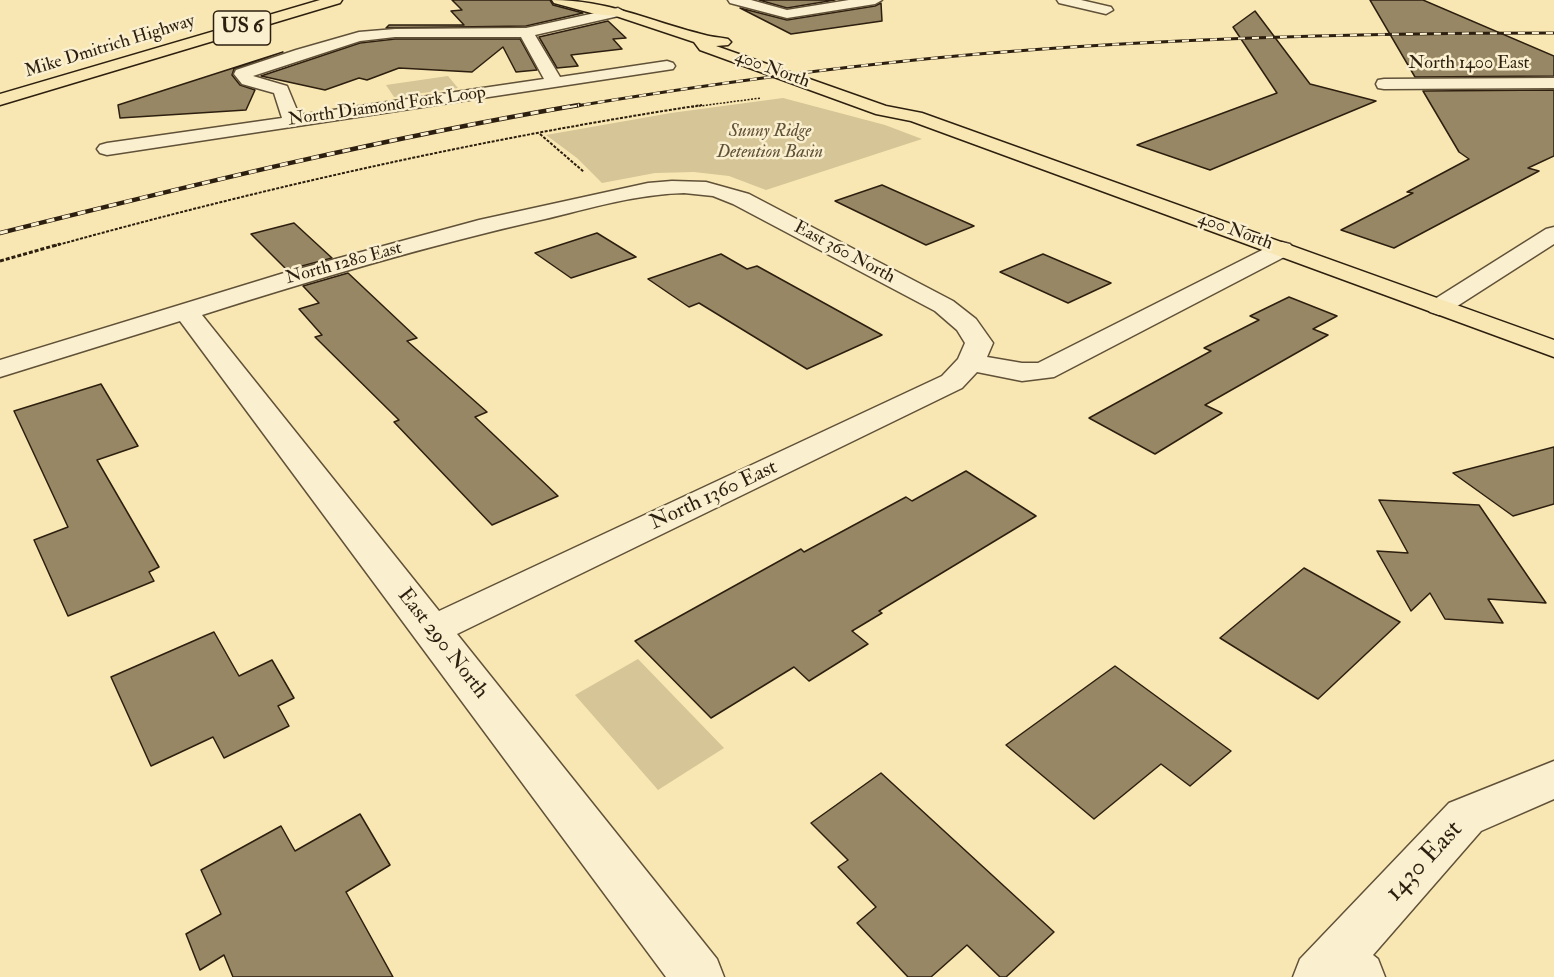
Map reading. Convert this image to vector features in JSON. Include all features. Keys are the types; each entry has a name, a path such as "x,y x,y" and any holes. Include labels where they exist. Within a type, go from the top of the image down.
{"main road":[{"name":"Mike Dmitrich Highway","path":"0,100 335,0"},
{"path":"559,0 594,10 618,12"},
{"path":"595,0 612,4 618,12"},
{"name":"400 North","path":"618,12 700,39 705,47 882,110 916,117 1554,349"}],"street":[{"path":"735,0 787,14 875,0"},
{"path":"1064,0 1106,10"},
{"path":"292,120 281,90 248,80 242,74 302,53 359,37 395,33 526,32 618,12"},
{"path":"526,32 555,83"},
{"name":"North Diamond Fork Loop","path":"107,148 667,66"},
{"name":"North 1400 East","path":"1384,84 1554,83"},
{"name":"North 1280 East","path":"0,369 185,310 479,227 648,189 695,186"},
{"name":"East 360 North","path":"695,186 721,190 741,198 944,306 967,326 975,353"},
{"path":"1439,307 1554,234"},
{"path":"975,353 1022,372 1044,371 1282,249"},
{"name":"East 290 North","path":"185,310 698,977"},
{"name":"North 1360 East","path":"432,630 952,382 975,353"},
{"name":"1430 East","path":"1338,971 1465,817 1554,779"}],"path":[{"path":"0,261 337,174 643,115 766,97"},
{"path":"539,134 587,175"}],"green space":[{"path":"448,76 458,88 394,97 386,85"},
{"name":"Sunny Ridge Detention Basin","path":"783,98 885,125 922,139 766,190 729,176 694,172 655,173 602,183 577,158 546,135 671,113"},
{"path":"638,659 724,748 658,790 575,695"}],"building":[{"path":"452,0 550,0 553,5 583,13 526,26 386,28 389,25 464,25 451,11 462,10"},
{"path":"759,0 835,0 787,8"},
{"path":"1370,0 1423,0 1554,56 1554,76 1415,77"},
{"path":"881,3 882,21 791,34 740,8 787,20 875,6"},
{"path":"1255,11 1310,84 1376,101 1210,170 1137,145 1277,93 1233,27"},
{"path":"608,21 626,38 613,39 622,49 571,55 578,66 557,68 539,37"},
{"path":"395,39 520,39 537,70 516,72 503,47 472,72 399,68 367,80 359,78 325,90 261,76 360,43"},
{"path":"283,52 234,69 232,75 240,85 255,90 246,110 120,118 118,105"},
{"path":"1554,90 1554,156 1528,168 1539,171 1394,248 1341,230 1413,193 1407,192 1469,159 1459,152 1423,91"},
{"path":"882,185 974,226 926,245 835,201"},
{"path":"294,223 332,258 287,270 251,234"},
{"path":"597,233 636,257 571,278 535,253"},
{"path":"721,254 747,269 757,266 882,335 807,369 699,303 689,307 648,279"},
{"path":"1043,254 1111,283 1068,303 1000,272"},
{"path":"348,273 417,338 407,341 487,412 475,417 558,496 492,525 394,422 399,420 315,337 322,335 299,309 319,303 303,286"},
{"path":"1289,297 1337,316 1313,329 1328,335 1205,405 1222,413 1155,454 1089,418 1211,351 1204,348 1259,320 1250,316"},
{"path":"101,384 138,446 97,460 159,567 149,572 154,581 68,616 34,540 68,527 14,411"},
{"path":"1554,447 1554,504 1513,516 1453,473"},
{"path":"966,471 1036,516 879,611 882,613 852,631 868,644 809,681 794,667 711,718 635,641 801,549 804,552 906,497 912,501"},
{"path":"1379,500 1479,505 1546,603 1488,599 1503,623 1445,619 1430,593 1411,611 1377,551 1408,553"},
{"path":"1304,568 1400,622 1318,699 1220,638"},
{"path":"214,632 239,676 272,660 294,698 278,706 289,726 224,758 213,737 151,766 111,677"},
{"path":"1115,666 1231,751 1190,786 1161,764 1094,819 1006,745"},
{"path":"881,773 1054,932 1006,977 1000,977 967,945 931,977 908,977 857,923 876,907 838,867 848,860 811,823"},
{"path":"360,814 390,865 346,892 393,977 233,977 224,955 200,970 186,934 221,914 201,870 281,826 295,851"}],"railway":[{"path":"570,107 806,72 1043,49 1298,36 1554,33"},
{"path":"0,233 361,147 579,105"}]}
